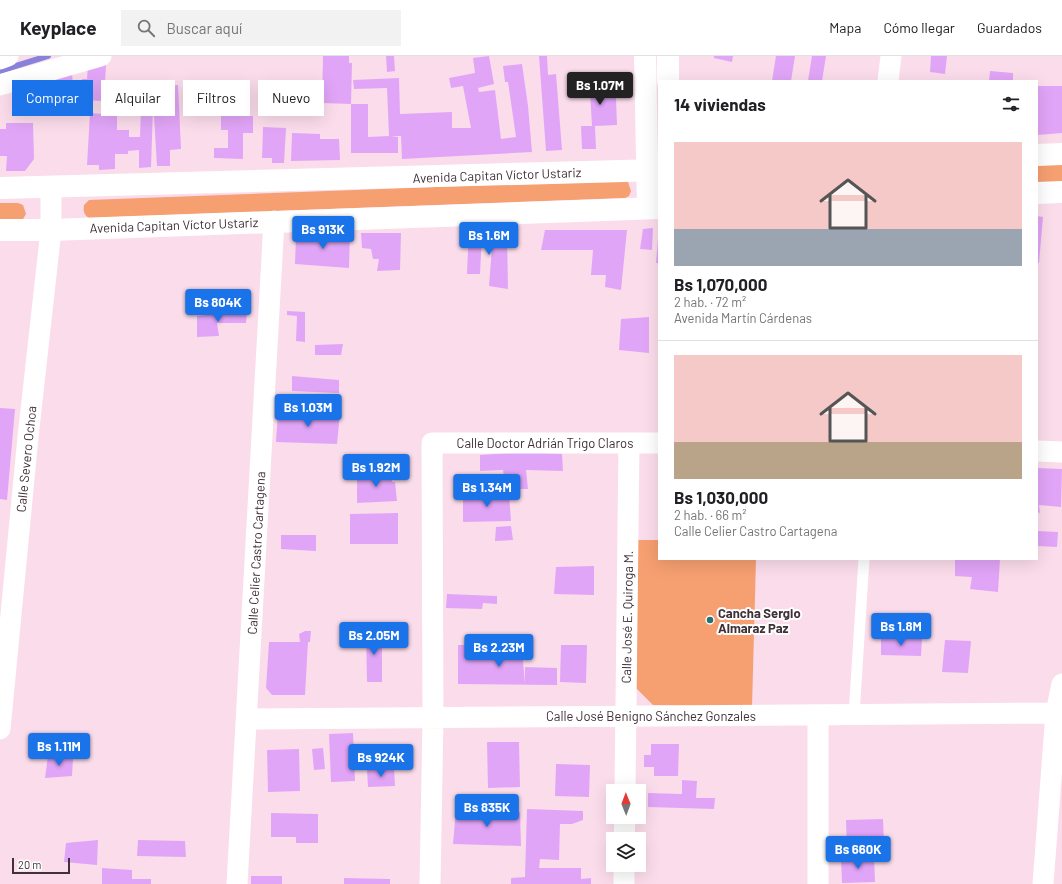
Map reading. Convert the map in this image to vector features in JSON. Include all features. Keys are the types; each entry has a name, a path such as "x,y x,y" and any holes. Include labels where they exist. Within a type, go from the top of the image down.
{"main road":[{"path":"645,56 653,170 654,208"},
{"path":"668,56 668,80"},
{"path":"1038,155 1062,154"},
{"name":"Avenida Capitan Víctor Ustariz","path":"0,188 50,188 653,170"},
{"path":"1038,193 1062,192"},
{"name":"Avenida Capitan Víctor Ustariz","path":"0,230 51,230 654,208"}],"street":[{"path":"0,58 8,56"},
{"path":"0,85 101,56"},
{"path":"888,80 891,56"},
{"name":"Calle Severo Ochoa","path":"0,729 5,630 51,230 50,188"},
{"name":"Calle Celier Castro Cartagena","path":"237,884 274,222"},
{"name":"Calle Doctor Adrián Trigo Claros","path":"433,718 432,443 658,444"},
{"name":"Calle José E. Quiroga M.","path":"625,784 629,443"},
{"path":"1038,451 1062,452"},
{"path":"1043,884 1056,713 1062,684"},
{"name":"Calle José Benigno Sánchez Gonzales","path":"247,719 1056,713"},
{"path":"818,715 818,884"},
{"path":"430,884 433,718"},
{"path":"624,872 624,884"}],"lane":[{"path":"854,715 864,560"}],"shaded area":[{"path":"1062,164 1062,183 1038,184 1038,165"},
{"path":"625,180 628,182 631,191 629,196 625,198 89,218 84,213 84,205 89,200"},
{"path":"0,203 18,203 23,205 26,214 23,219 18,221 0,221"},
{"path":"638,540 658,540 658,560 756,560 752,707 653,705 636,688"}],"building":[{"path":"323,56 349,56 349,63 352,63 351,104 324,103 324,80 322,80"},
{"path":"386,56 394,56 395,71 387,72"},
{"path":"489,56 494,84 478,88 479,92 495,90 501,139 516,137 508,82 505,82 503,66 522,64 528,106 532,152 402,159 401,136 391,136 398,137 398,153 351,153 351,104 368,104 368,137 389,136 387,88 354,89 353,80 399,78 400,114 452,112 452,128 471,128 463,86 451,88 449,78 475,73 473,58"},
{"path":"539,56 547,56 548,75 556,74 562,150 546,151"},
{"path":"714,56 733,56 732,62 714,58"},
{"path":"776,56 795,56 791,80 772,80"},
{"path":"812,56 826,56 822,80 808,80"},
{"path":"931,56 947,56 945,74 930,72"},
{"path":"88,64 106,65 105,80 101,80 101,101 93,101 93,80 82,80 87,79"},
{"path":"72,70 72,80 53,80 52,73"},
{"path":"990,71 1013,73 1013,80 989,80"},
{"path":"615,72 617,125 595,126 596,149 582,149 581,126 592,126 589,73"},
{"path":"175,85 178,85 181,149 170,150 170,166 157,166 154,116 175,116"},
{"path":"1038,86 1062,86 1062,133 1038,135"},
{"path":"93,113 101,114 101,116 117,116 117,130 129,130 129,137 140,137 141,116 153,116 151,167 139,168 139,150 128,151 128,154 115,154 115,169 99,170 99,165 87,165 90,116 93,116"},
{"path":"221,116 253,116 253,133 243,133 243,159 214,158 214,148 228,148 228,130 221,130"},
{"path":"6,123 33,123 34,159 25,171 6,171 7,156 0,156 0,129 6,129"},
{"path":"263,127 286,128 284,163 272,163 272,158 262,158"},
{"path":"292,133 320,134 320,139 339,139 340,160 291,161"},
{"path":"1038,216 1043,217 1038,263"},
{"path":"469,227 493,227 493,235 482,234 480,274 467,274"},
{"path":"653,228 652,250 640,249 643,229"},
{"path":"545,230 627,230 621,290 605,287 606,275 591,275 593,250 541,250"},
{"path":"350,233 349,268 295,264 296,236"},
{"path":"361,233 401,233 400,270 377,271 379,259 373,259 371,249 362,248"},
{"path":"507,233 508,289 489,286 493,235"},
{"path":"658,239 658,263 656,263"},
{"path":"247,311 246,323 217,323 219,336 197,337 197,316"},
{"path":"287,311 305,312 305,342 296,341 297,316 287,315"},
{"path":"649,317 649,353 619,350 621,319"},
{"path":"343,344 341,355 315,355 315,345"},
{"path":"292,376 339,380 339,393 292,391"},
{"path":"0,408 15,409 7,500 0,499"},
{"path":"278,412 340,413 337,444 276,442"},
{"path":"525,452 562,454 563,471 526,470 528,489 506,489 503,470 480,471 480,455"},
{"path":"1038,468 1062,469 1061,507 1039,505 1040,513 1038,512"},
{"path":"391,472 392,482 395,482 397,501 357,503 357,479 361,479 361,473"},
{"path":"509,493 511,521 463,522 463,494"},
{"path":"398,513 398,544 350,544 350,514"},
{"path":"511,526 513,540 495,541 496,527"},
{"path":"1038,531 1058,532 1057,547 1038,546"},
{"path":"281,535 316,535 316,551 281,549"},
{"path":"955,560 1000,560 998,592 970,589 972,577 955,576"},
{"path":"594,566 594,595 554,594 556,567"},
{"path":"447,594 497,596 497,604 483,603 482,609 446,608"},
{"path":"382,630 382,682 367,682 366,631"},
{"path":"305,631 311,631 310,642 308,642 305,695 272,695 266,688 269,642 300,642 299,634"},
{"path":"881,637 922,639 921,656 881,655"},
{"path":"945,640 971,641 968,673 942,672"},
{"path":"458,645 488,645 488,651 522,650 525,684 525,667 557,668 557,685 458,684"},
{"path":"561,645 587,645 586,683 560,682"},
{"path":"353,733 355,781 331,782 329,734"},
{"path":"487,742 519,742 520,787 488,788"},
{"path":"651,744 679,744 678,776 654,776 654,767 644,767 644,755 651,755"},
{"path":"323,748 325,769 314,770 312,749"},
{"path":"299,749 300,791 268,792 267,750"},
{"path":"48,756 73,759 72,776 45,778"},
{"path":"556,764 590,765 589,797 555,796"},
{"path":"394,768 395,786 368,787 367,769"},
{"path":"682,780 697,781 696,798 715,798 714,809 648,807 648,793 682,794"},
{"path":"456,809 520,812 521,846 453,844"},
{"path":"527,809 583,811 583,820 572,824 560,824 559,860 540,859 539,868 581,868 581,879 591,878 591,884 511,884 511,878 525,877"},
{"path":"271,813 318,814 318,843 296,843 296,837 271,837"},
{"path":"883,819 884,847 847,848 846,820"},
{"path":"98,840 97,865 64,862 66,843"},
{"path":"138,840 185,841 186,857 137,856"},
{"path":"874,856 875,882 842,883 841,857"},
{"path":"102,868 132,870 132,879 151,879 151,884 102,884"},
{"path":"251,876 282,876 282,884 251,884"},
{"path":"344,878 390,879 390,884 344,884"}],"waterway":[{"path":"0,71 48,56"}],"place":[{"name":"Cancha Sergio Almaraz Paz","path":"710,620"}]}
